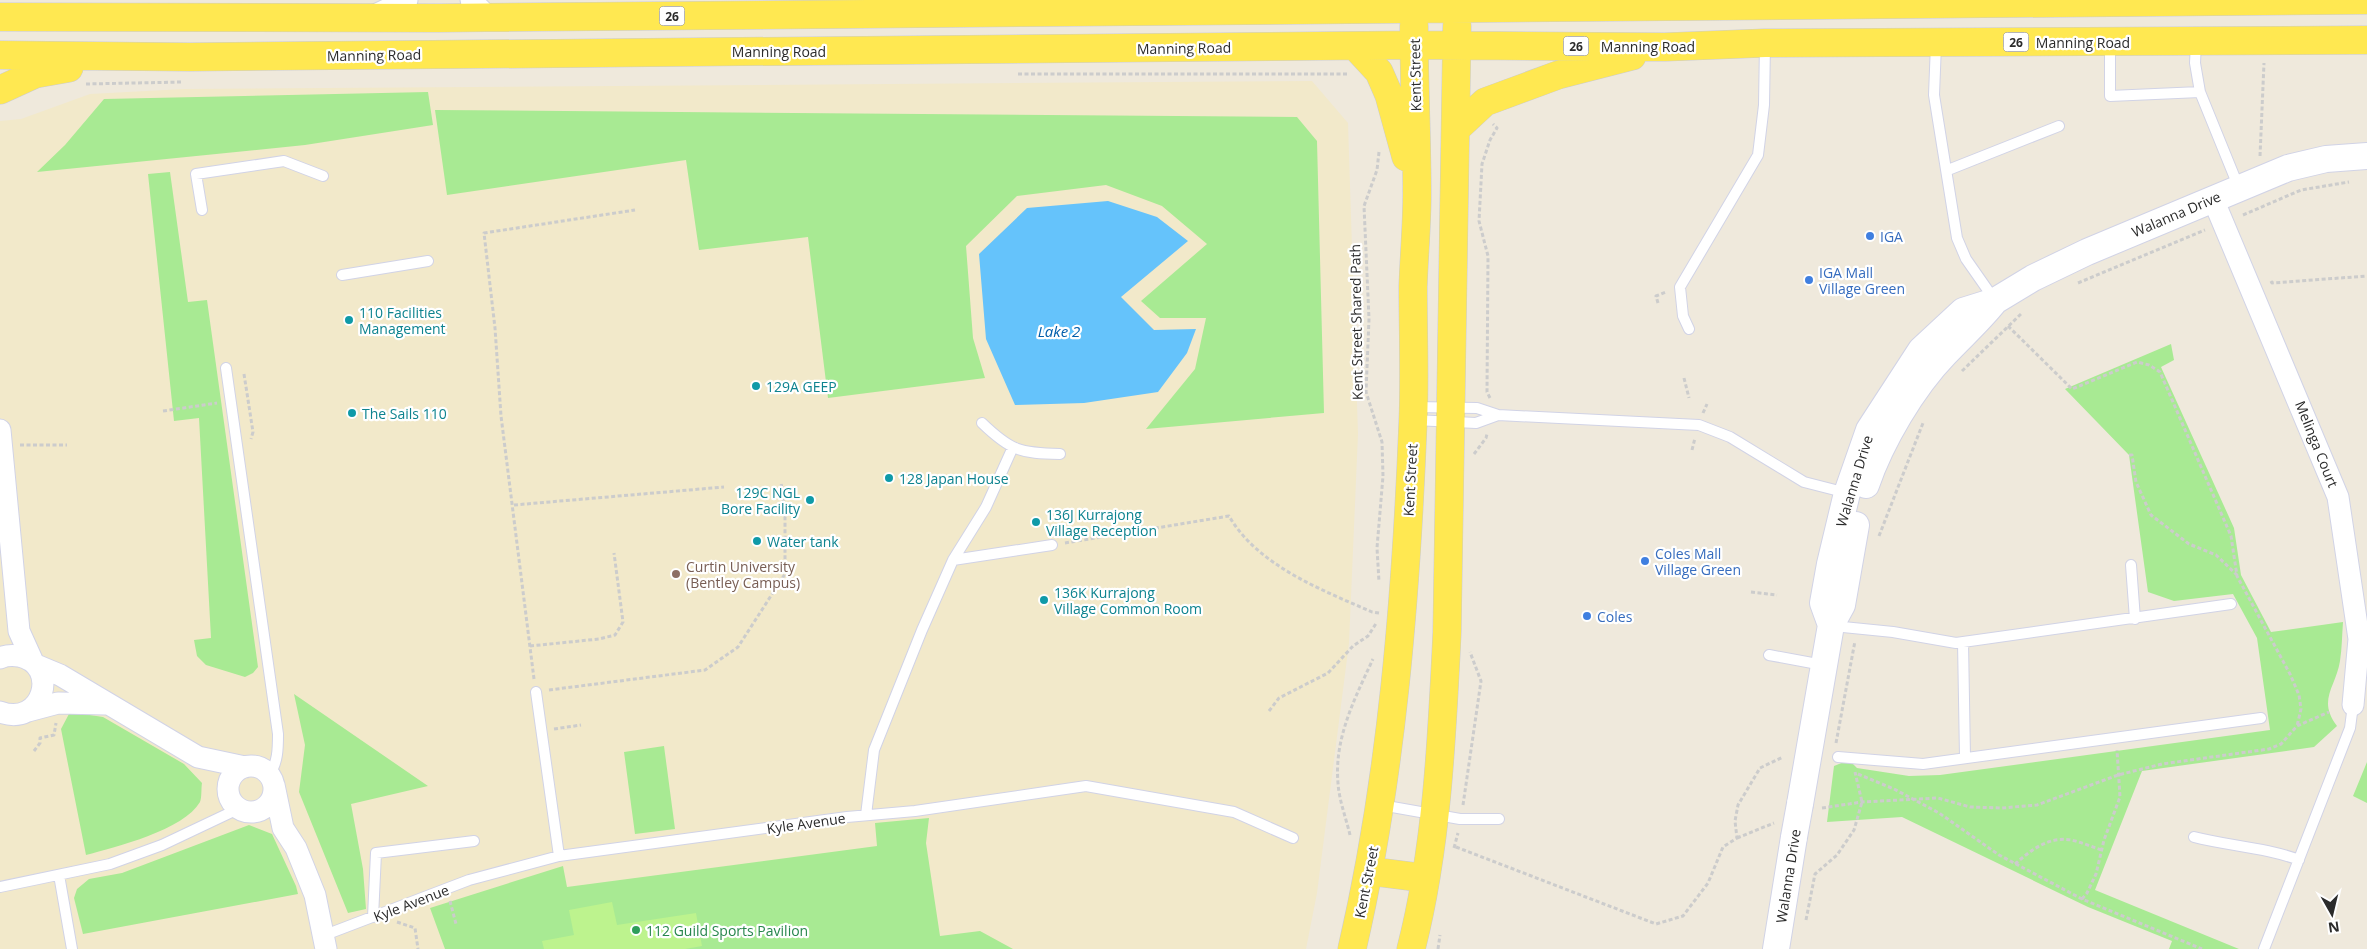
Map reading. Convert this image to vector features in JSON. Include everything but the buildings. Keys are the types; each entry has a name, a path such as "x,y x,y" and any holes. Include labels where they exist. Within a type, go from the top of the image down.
{"main road":[{"name":"26","path":"7,18 371,17 479,9 2367,0"},
{"name":"Kent Street","path":"1352,949 1369,871 1380,804 1402,605 1413,413 1413,284 1417,197 1414,4"},
{"path":"1410,949 1434,814 1444,688 1451,415 1457,4"},
{"name":"Manning Road","path":"0,55 190,57 1414,45 1665,47 1936,42 2367,40"},
{"path":"1355,46 1380,72 1389,95 1417,197"},
{"path":"1456,129 1485,102 1558,75 1665,47"},
{"path":"0,90 35,74 67,68 109,66 190,57"},
{"path":"1369,871 1424,878"}],"street":[{"path":"371,17 407,0"},
{"name":"Walanna Drive","path":"1831,626 1823,603 1830,564 1869,430 1921,350 1963,311 1995,301 2033,278 2087,252 2288,168 2326,159 2367,156"},
{"name":"Melinga Court","path":"2214,199 2338,498 2359,639 2353,705"},
{"name":"Walanna Drive","path":"1776,949 1786,830 1810,806 1823,665 1831,626 1842,605 1858,509 1868,479 1903,411 1925,378 1945,354 1976,326 1995,301"},
{"path":"1,438 18,632 43,681 43,690 40,698 28,711"},
{"path":"0,658 14,655 60,675 112,705 198,757 241,805 283,828"},
{"path":"0,712 11,715 58,703 112,705"},
{"path":"198,757 245,767 262,768 272,780 283,828 306,872 325,942"},
{"path":"241,805 229,781 238,770 245,767"},
{"path":"241,805 268,805 272,799 272,780"}],"lane":[{"path":"2196,41 2196,63 2200,92 2249,184"},
{"path":"1936,42 1934,95 1958,238 1966,259 1995,301"},
{"path":"2110,42 2110,96 2200,92"},
{"path":"1690,329 1683,316 1680,287 1758,155 1764,105 1765,44"},
{"path":"1948,170 2059,126"},
{"path":"202,210 196,174 284,161 323,176"},
{"path":"342,275 428,261"},
{"path":"226,368 278,734 277,758 272,780"},
{"path":"1451,415 1477,408 1498,415 1699,425 1730,437 1804,482 1851,494"},
{"path":"1413,413 1451,415 1476,423 1498,415"},
{"path":"982,423 999,439 1025,453 1060,454"},
{"path":"866,815 874,750 953,560 986,507 1013,447"},
{"path":"953,560 1052,545"},
{"path":"2131,565 2135,619"},
{"path":"1831,626 1963,642 2231,604"},
{"path":"1963,642 1965,757"},
{"path":"1769,655 1823,665"},
{"path":"536,692 559,856"},
{"path":"2264,949 2350,728 2353,705"},
{"path":"1838,756 1923,764 2261,718"},
{"name":"Kyle Avenue","path":"325,942 373,917 469,880 559,856 866,815 915,811 1086,786 1234,812 1293,838"},
{"path":"1380,804 1460,819 1499,819"},
{"path":"0,887 110,864 162,845 241,805"},
{"path":"2194,837 2280,853 2299,860"},
{"path":"373,917 376,853 474,841"},
{"path":"59,875 72,949"}],"path":[{"path":"2249,184 2264,62"},
{"name":"Kent Street Shared Path","path":"1380,150 1377,170 1364,206 1369,319 1366,392 1382,442 1383,485 1377,548 1380,584"},
{"path":"2246,222 2242,214 2301,190 2358,180"},
{"path":"635,210 484,233 495,328 501,416 514,505 536,692 705,670 738,647 785,574 785,515 781,482"},
{"path":"2070,287 2205,230"},
{"path":"2268,275 2272,284 2367,276"},
{"path":"1658,303 1656,296 1667,292"},
{"path":"1956,378 2028,308"},
{"path":"2008,326 2072,389 2136,362 2149,365 2160,372 2231,536 2237,576"},
{"path":"244,374 253,432 251,440"},
{"path":"1684,378 1688,398"},
{"path":"163,411 248,398"},
{"path":"1878,537 1924,420"},
{"path":"1,438 67,444"},
{"path":"2129,455 2132,455 2136,482 2151,515 2189,544 2216,555 2237,576 2290,674 2299,695 2301,709 2297,726"},
{"path":"514,505 724,487"},
{"path":"1052,545 1122,536 1229,516 1235,527 1248,540 1293,577 1372,612 1383,613 1368,636 1353,646 1328,673 1279,698 1269,711"},
{"path":"530,646 599,639 615,634 623,622 614,553"},
{"path":"1751,592 1777,595"},
{"path":"1380,630 1381,622"},
{"path":"1857,628 1833,757 1838,756 1856,773 1912,798 1939,813 2015,864 2082,900 2202,949"},
{"path":"1350,842 1338,784 1338,766 1346,719 1375,656"},
{"path":"1810,806 1912,798 1938,798 1970,807 2002,808 2037,804 2118,775 2162,764 2269,749 2281,744 2297,726 2329,712"},
{"path":"34,752 40,742 40,738 54,735 57,717"},
{"path":"542,731 581,725"},
{"path":"2082,900 2096,874 2120,797 2116,737"},
{"path":"1738,838 1735,821 1738,805 1760,768 1783,756"},
{"path":"1805,921 1815,874 1837,855 1854,830 1862,802 1856,773"},
{"path":"1456,847 1656,924 1682,916 1708,883 1723,847 1738,838 1786,830"},
{"path":"2015,864 2029,852 2048,841 2071,840 2102,850"},
{"path":"395,922 415,928 418,949"}],"shaded area":[{"name":"Curtin University (Bentley Campus)","path":"1312,81 1348,123 1358,434 1349,643 1317,893 1306,949 0,949 0,121 21,119 90,94 184,89"}],"green space":[{"path":"428,92 433,125 305,145 37,172 65,145 104,99"},
{"path":"435,110 1297,117 1317,141 1324,413 1146,429 1195,369 1206,318 1160,318 1141,301 1207,244 1162,206 1106,185 1017,196 966,246 973,338 985,378 828,398 808,237 699,250 686,160 447,195"},
{"path":"170,172 188,302 207,300 258,667 253,673 245,677 206,665 197,656 194,640 211,638 199,418 174,421 148,174"},
{"path":"2171,344 2174,360 2161,367 2234,528 2241,575 2271,632 2343,622 2340,661 2328,701 2328,709 2337,726 2314,747 2142,771 2095,890 2239,949 2169,949 2172,941 2088,907 1902,817 1827,822 1834,766 1849,760 1857,768 1909,776 1940,775 2270,730 2257,638 2233,594 2174,601 2148,592 2129,455 2065,389"},
{"path":"294,694 428,786 351,804 363,869 366,909 348,913 299,792 305,745"},
{"path":"70,712 103,717 184,764 202,783 200,802 192,812 165,829 131,842 86,855 61,729"},
{"path":"664,746 675,829 635,834 624,752"},
{"path":"2367,762 2367,803 2353,796"},
{"path":"929,818 926,843 940,936 980,931 1013,949 445,949 430,908 563,866 567,887 877,846 875,823"},
{"path":"249,825 272,834 298,894 83,934 74,898 77,889 89,879 122,873"},
{"name":"112 Guild Sports Pavilion","path":"612,902 617,925 696,913 702,946 685,949 544,949 542,941 574,935 569,910"}],"water":[{"name":"Lake 2","path":"1108,201 1157,217 1188,241 1121,297 1154,330 1196,329 1187,353 1158,392 1084,403 1015,405 986,339 979,254 1027,208"}],"place":[{"name":"IGA","path":"1870,236"},
{"name":"IGA Mall Village Green","path":"1809,280"},
{"name":"110 Facilities Management","path":"349,320"},
{"name":"129A GEEP","path":"756,386"},
{"name":"The Sails 110","path":"352,413"},
{"name":"128 Japan House","path":"889,478"},
{"name":"129C NGL Bore Facility","path":"810,500"},
{"name":"136J Kurrajong Village Reception","path":"1036,522"},
{"name":"Water tank","path":"757,541"},
{"name":"Coles Mall Village Green","path":"1645,561"},
{"name":"Curtin University (Bentley Campus)","path":"676,574"},
{"name":"136K Kurrajong Village Common Room","path":"1044,600"},
{"name":"Coles","path":"1587,616"},
{"name":"112 Guild Sports Pavilion","path":"636,930"}]}
